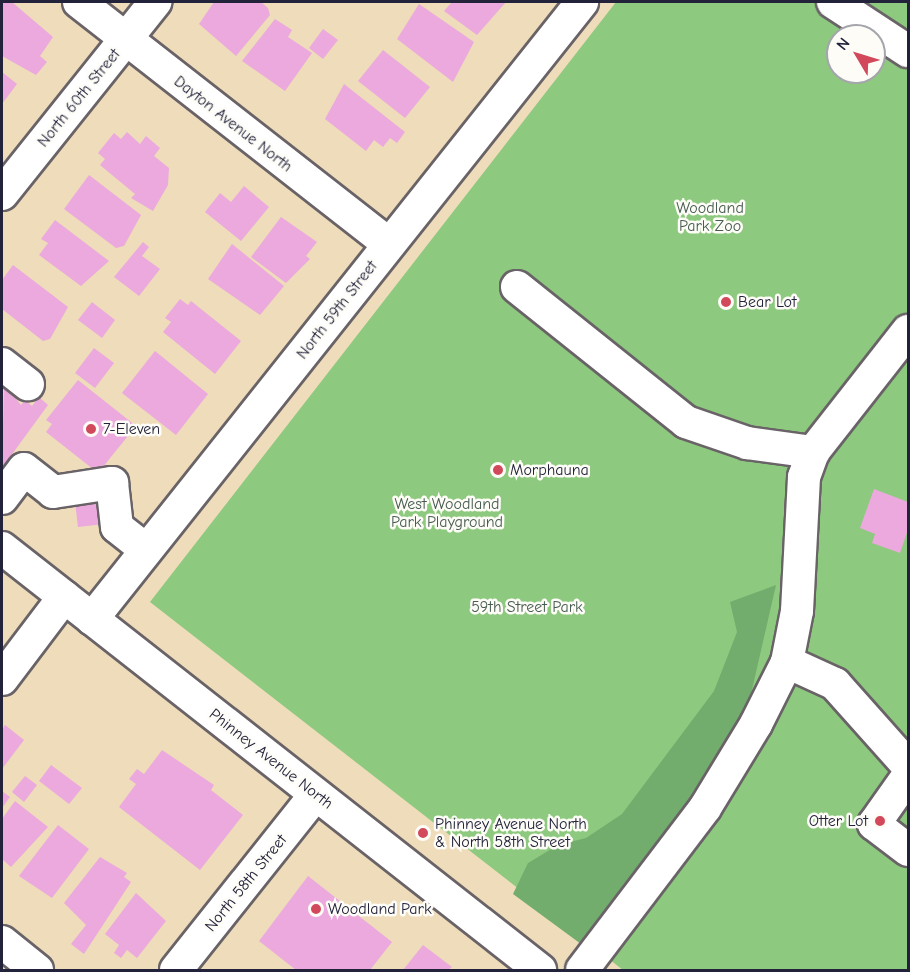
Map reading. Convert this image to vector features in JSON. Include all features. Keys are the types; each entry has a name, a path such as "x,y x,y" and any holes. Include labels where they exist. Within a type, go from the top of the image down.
{"street":[{"name":"Dayton Avenue North","path":"79,2 389,244"},
{"name":"North 60th Street","path":"2,195 155,2"},
{"name":"North 59th Street","path":"92,619 582,2"},
{"path":"833,2 909,51"},
{"path":"517,287 686,422 747,443 813,452"},
{"path":"589,960 705,808 788,662 797,611 804,477 813,452 909,331"},
{"path":"2,364 28,384"},
{"path":"2,498 24,469 53,492 112,483 117,527 146,550"},
{"name":"Phinney Avenue North","path":"2,548 540,970"},
{"path":"2,679 64,597"},
{"path":"788,662 835,684 909,766"},
{"path":"909,776 874,824 909,850"},
{"name":"North 58th Street","path":"176,970 315,795"},
{"path":"2,942 37,970"}],"green space":[{"path":"616,2 908,2 908,970 623,970 150,602"},
{"path":"776,585 745,720 697,795 581,944 513,894 528,863 558,845 586,838 622,814 714,691 737,632 730,602"}],"building":[{"path":"2,2 12,2 53,37 40,56 47,62 36,75 2,56"},
{"path":"214,2 261,2 268,8 270,15 236,56 199,24"},
{"path":"452,2 506,2 477,35 444,11"},
{"path":"419,4 474,42 453,82 397,39"},
{"path":"275,19 292,30 288,37 312,53 285,91 242,61"},
{"path":"323,29 338,40 323,59 309,48"},
{"path":"383,50 430,87 405,118 358,81"},
{"path":"2,72 17,84 2,104"},
{"path":"344,84 405,132 397,143 390,138 383,147 374,140 366,151 325,119"},
{"path":"127,132 140,144 146,136 160,148 154,156 169,168 168,185 153,211 131,198 135,194 100,165 105,159 98,153 114,133 121,139"},
{"path":"89,175 141,215 124,246 116,248 64,209"},
{"path":"244,186 269,207 241,241 205,212 220,193 231,202"},
{"path":"281,217 317,242 306,256 310,259 286,283 251,257"},
{"path":"55,220 109,261 81,286 39,255 48,243 41,239"},
{"path":"143,242 149,247 142,256 160,269 139,296 114,277"},
{"path":"232,244 284,286 260,315 208,279"},
{"path":"13,265 68,307 50,339 43,341 2,309 2,280"},
{"path":"180,299 188,305 191,301 241,341 215,374 163,332 171,322 165,318"},
{"path":"92,302 115,320 102,338 78,320"},
{"path":"94,348 114,363 95,388 75,373"},
{"path":"155,351 208,394 176,435 122,393"},
{"name":"7-Eleven","path":"78,380 136,426 98,473 46,432 52,424 46,420"},
{"path":"4,384 21,405 25,400 32,406 39,397 48,405 2,468"},
{"path":"874,489 908,502 908,530 900,553 872,543 875,534 860,528"},
{"path":"100,491 104,524 78,527 74,494"},
{"path":"5,725 24,740 2,769 2,730"},
{"path":"162,750 214,785 211,790 243,815 200,870 119,807 136,784 129,779 137,769 144,774"},
{"path":"51,765 82,788 69,804 39,781"},
{"path":"25,776 37,785 24,802 12,792"},
{"path":"2,791 10,797 2,808"},
{"path":"15,801 48,827 11,867 2,859 2,819"},
{"path":"58,825 89,849 52,898 19,876"},
{"path":"100,857 127,873 124,877 131,882 84,954 71,944 86,925 64,903"},
{"name":"Woodland Park","path":"308,876 392,942 370,970 296,970 259,941"},
{"path":"136,893 166,921 137,958 127,950 121,958 114,953 119,945 105,934"},
{"path":"423,945 452,967 448,970 403,970"}],"place":[{"name":"Bear Lot","path":"726,302"},
{"name":"7-Eleven","path":"91,429"},
{"name":"Morphauna","path":"498,470"},
{"name":"Otter Lot","path":"880,821"},
{"name":"Phinney Avenue North & North 58th Street","path":"423,833"},
{"name":"Woodland Park","path":"316,909"}],"park label":[{"name":"Woodland Park Zoo","path":"710,217"},
{"name":"West Woodland Park Playground","path":"447,513"},
{"name":"59th Street Park","path":"527,607"}]}
